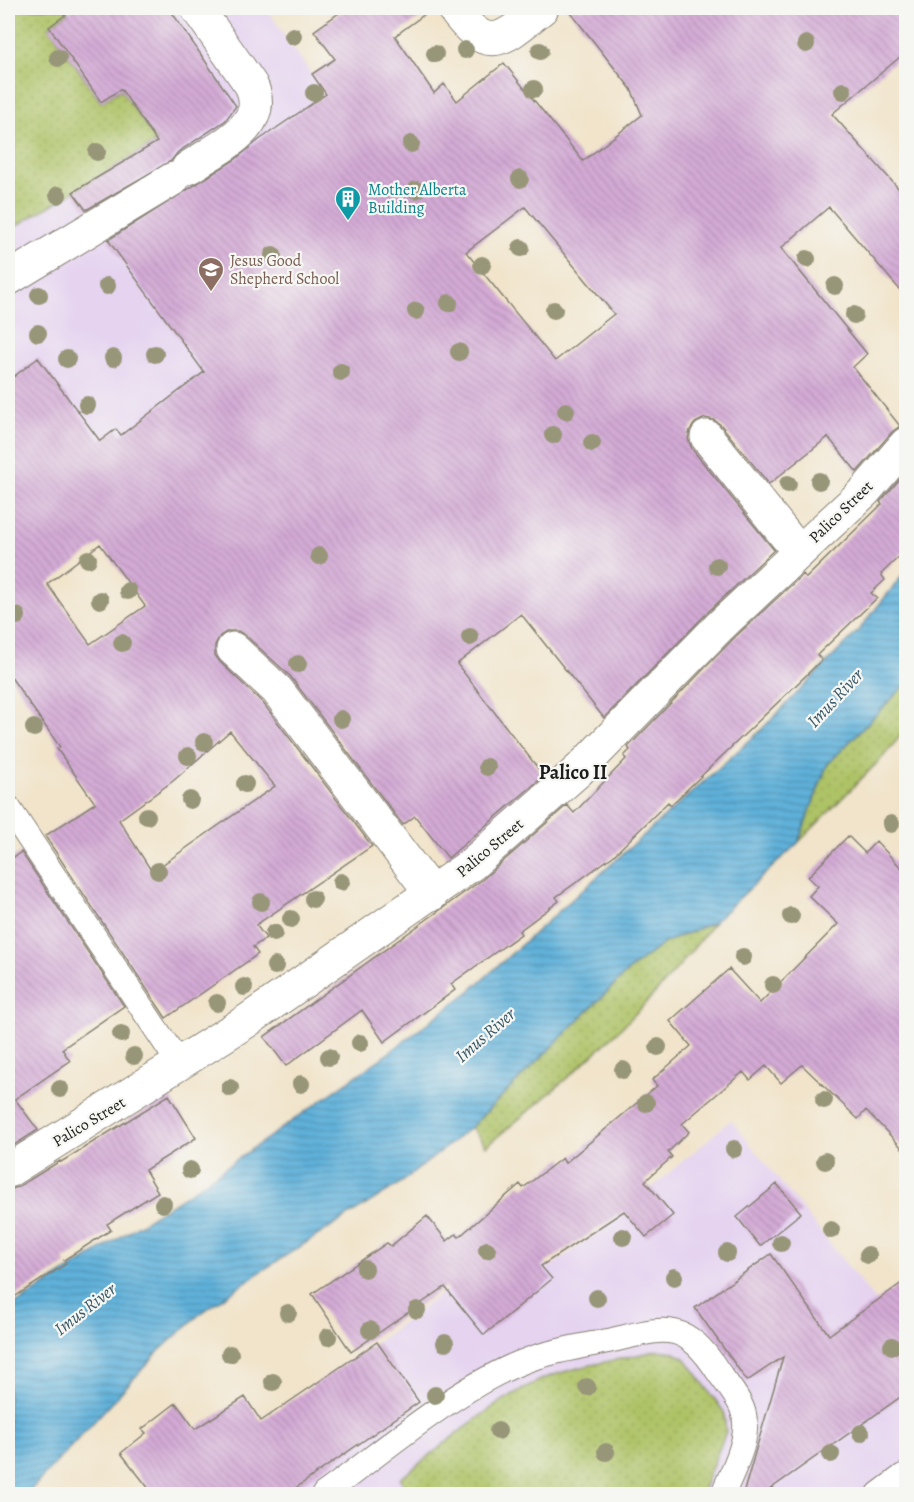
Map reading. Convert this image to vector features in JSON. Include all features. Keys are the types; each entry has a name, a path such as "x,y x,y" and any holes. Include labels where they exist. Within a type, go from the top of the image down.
{"street":[{"path":"8,279 181,174 242,131 251,122 256,110 256,97 251,85 197,8"},
{"path":"453,8 468,29 487,39 507,36 542,8"},
{"path":"707,436 799,552"},
{"name":"Palico Street","path":"8,1171 180,1065 432,894 510,832 579,770 722,624 865,491 906,444"},
{"path":"233,649 277,690 432,894"}],"lane":[{"path":"8,807 180,1065"},
{"path":"324,1494 465,1392 500,1372 533,1358 666,1331 676,1331 699,1345 742,1407 746,1423 744,1439 723,1494"},
{"path":"879,1494 903,1476"}],"shaded area":[{"name":"Jesus Good Shepherd School","path":"8,8 266,8 445,269 63,562 68,569 37,592 8,551"},
{"path":"731,1120 886,1314 906,1363 906,1494 203,1494 227,1471 231,1443 214,1417 245,1397 261,1421 377,1342 521,1234 548,1268 613,1221"}],"green space":[{"path":"8,8 65,8 68,13 49,27 101,102 121,89 157,142 8,231"},
{"path":"906,684 906,729 883,757 798,843 827,765"},
{"path":"714,922 690,954 608,1041 486,1146 471,1127 630,969 666,942"},
{"path":"659,1350 673,1352 686,1359 724,1412 726,1432 701,1494 409,1494 400,1479 469,1424 523,1388 569,1370"}],"water":[{"name":"Imus River","path":"906,571 906,684 827,765 798,843 714,922 666,942 630,969 471,1127 435,1156 399,1184 266,1268 200,1314 160,1350 27,1494 8,1494 8,1309 186,1195 390,1052 471,990 760,731 858,631"}],"building":[{"path":"75,8 169,8 236,106 225,121 178,152 171,161 86,210 73,192 157,142 121,89 101,102 49,27"},
{"path":"346,8 433,8 395,36 434,93 444,84 457,101 504,63 583,161 642,115 631,89 567,8 906,8 906,52 832,114 906,197 906,297 829,207 781,248 867,354 853,367 900,426 857,472 828,437 769,484 721,425 705,418 695,423 688,439 692,449 774,550 709,611 604,718 521,614 457,664 544,776 448,858 415,816 403,825 290,676 238,631 228,631 220,636 215,645 215,655 220,662 263,703 372,846 256,925 266,938 253,947 258,954 166,1018 45,836 95,803 57,749 60,747 8,673 8,381 38,358 100,441 116,429 121,435 204,372 108,240 236,159 259,140 326,94 312,74 335,59 314,31","holes":["525,207 614,314 555,361 466,252","100,544 145,606 90,644 47,584","230,731 275,786 152,872 119,820 173,781"]},
{"path":"906,472 906,550 881,574 885,580 871,593 877,598 817,655 822,660 671,805 668,802 613,856 556,897 559,901 519,931 521,934 451,984 455,990 384,1042 362,1010 286,1066 264,1037 483,879 567,805 574,813 626,759 624,756 630,750 628,747 735,637 803,574 806,578 882,504 880,502"},
{"path":"848,836 865,853 876,841 906,873 906,1152 866,1110 858,1119 802,1065 781,1083 766,1066 750,1080 743,1072 682,1124 689,1132 668,1152 672,1157 645,1181 673,1215 646,1237 624,1211 541,1266 552,1279 484,1335 445,1287 351,1352 312,1294 387,1243 391,1246 427,1216 447,1241 456,1234 459,1237 520,1184 523,1188 562,1158 565,1163 657,1086 652,1080 691,1046 670,1021 729,969 760,1003 838,924 809,896 818,886 808,877"},
{"path":"21,852 124,1006 62,1049 70,1061 15,1099 38,1130 8,1149 8,861"},
{"path":"169,1095 196,1138 145,1170 158,1192 107,1224 111,1230 64,1260 66,1264 8,1301 8,1190 18,1187 61,1162"},
{"path":"777,1184 801,1213 760,1246 737,1217"},
{"path":"771,1254 829,1335 906,1280 906,1393 763,1494 743,1494 783,1357 747,1381 695,1308"},
{"path":"377,1342 419,1402 287,1494 153,1494 121,1453 146,1433 142,1429 176,1403 195,1429 245,1397 261,1421"}],"place":[{"name":"Mother Alberta Building","path":"348,222"},
{"name":"Jesus Good Shepherd School","path":"211,293"}],"district":[{"name":"Palico II","path":"573,772"}]}
